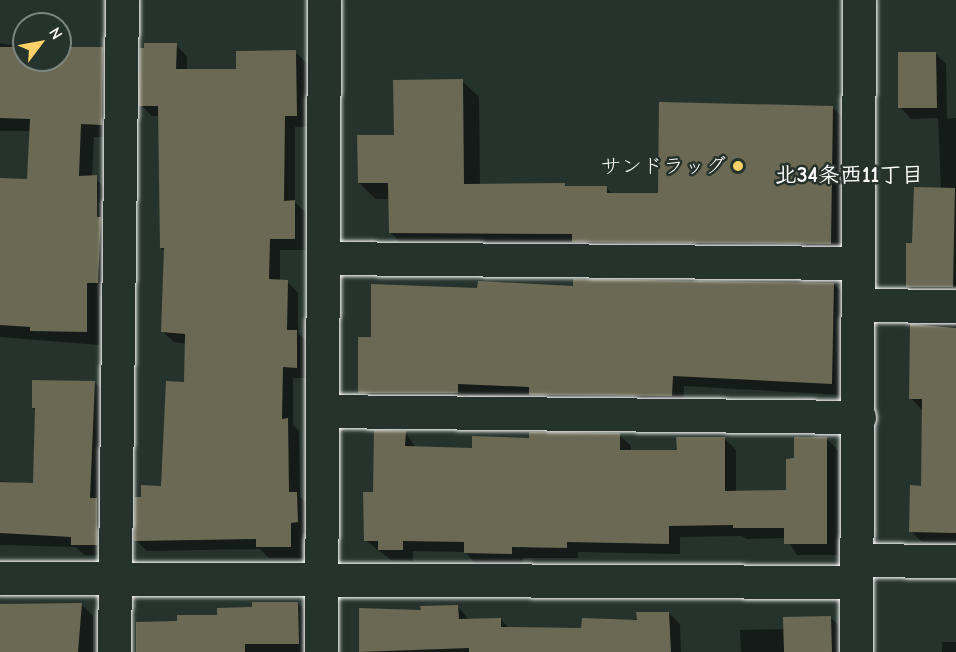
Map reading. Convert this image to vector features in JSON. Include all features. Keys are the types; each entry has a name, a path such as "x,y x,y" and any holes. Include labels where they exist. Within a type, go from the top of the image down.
{"street":[{"path":"114,652 113,579 122,0"},
{"path":"321,652 324,0"},
{"path":"856,652 859,417 859,0"},
{"path":"323,258 858,263"},
{"path":"859,305 956,306"},
{"path":"322,411 859,417"},
{"path":"0,578 321,580 856,571 956,561"}],"building":[{"path":"144,43 177,43 176,69 236,69 236,51 296,50 297,116 285,116 284,201 295,200 295,239 270,239 269,279 288,280 287,330 297,330 297,368 283,367 282,419 288,418 289,492 297,492 298,522 291,523 291,547 256,547 256,539 134,541 135,497 141,497 141,485 161,486 166,381 184,382 185,334 161,332 164,248 160,248 158,106 139,106 140,48 144,48"},
{"path":"0,47 12,47 12,72 72,72 72,47 103,47 102,125 81,124 79,176 97,175 97,217 101,217 98,283 87,283 87,332 30,331 30,327 0,325 0,178 27,179 30,119 0,118"},
{"path":"898,52 936,52 937,108 898,108"},
{"path":"463,79 464,184 565,183 565,186 607,186 607,193 658,193 659,102 833,106 831,244 572,242 572,234 389,233 388,183 358,183 357,135 394,135 393,80"},
{"path":"914,187 955,188 953,287 906,287 906,243 912,243"},
{"path":"573,279 834,283 832,384 673,376 672,396 529,395 529,387 458,384 458,393 358,393 358,337 371,337 371,284 477,288 478,281 573,286"},
{"path":"910,324 956,328 956,533 909,532 910,485 921,486 922,399 909,399"},
{"path":"32,380 95,381 90,498 97,498 97,545 71,545 71,537 0,533 0,482 33,483 35,408 32,408"},
{"path":"374,430 406,431 405,446 472,448 472,436 529,438 529,432 620,433 620,450 677,450 676,437 725,437 725,491 786,490 786,459 794,458 794,437 827,437 827,544 784,544 784,528 733,528 733,525 669,526 669,544 567,542 567,548 512,547 512,554 464,553 464,542 403,541 403,550 378,550 378,541 364,541 363,492 373,492"},
{"path":"252,602 298,602 299,644 245,644 245,652 136,652 136,622 177,621 177,615 217,615 217,608 252,607"},
{"path":"82,603 78,652 0,652 0,604"},
{"path":"458,605 459,619 501,618 501,627 581,628 582,618 637,620 636,612 669,612 671,652 469,652 469,648 359,652 359,608 421,610 420,606"},
{"path":"831,616 832,652 784,652 783,617"}],"place":[{"name":"サンドラッグ","path":"738,166"}],"district":[{"name":"北34条西11丁目","path":"849,176"}]}
